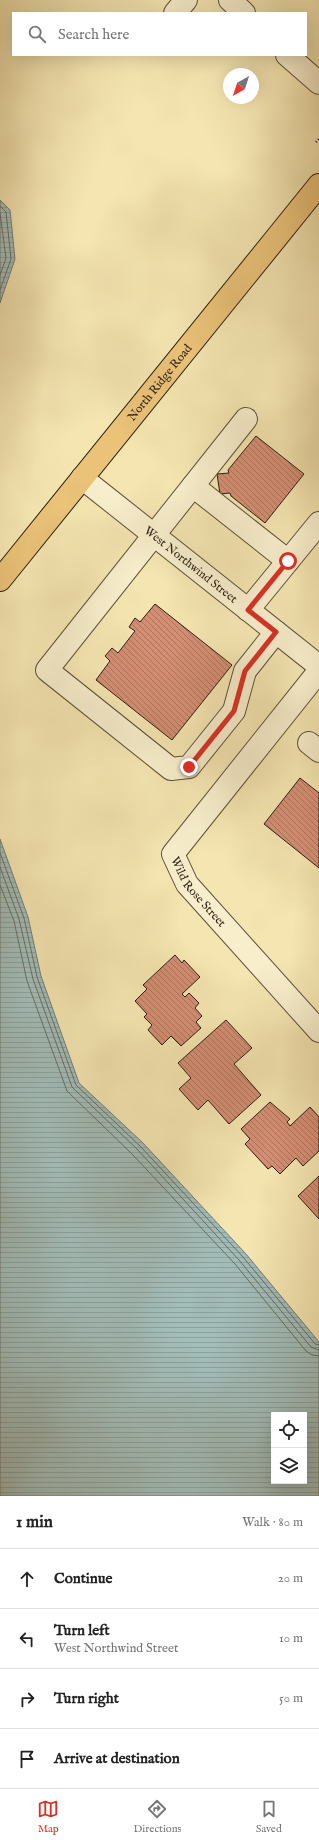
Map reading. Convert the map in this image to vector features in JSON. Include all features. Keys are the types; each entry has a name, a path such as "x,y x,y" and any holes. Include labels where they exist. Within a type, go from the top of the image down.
{"main road":[{"name":"North Ridge Road","path":"0,580 319,185"}],"street":[{"path":"176,12 186,0"},
{"path":"230,0 243,12"},
{"path":"288,56 319,83"},
{"path":"246,419 47,670 171,769 189,767 234,711 245,671 276,632"},
{"name":"West Northwind Street","path":"82,478 319,666"},
{"path":"193,486 288,561"},
{"path":"248,610 319,523"},
{"name":"Wild Rose Street","path":"319,671 173,854 187,884 319,1031"}],"path":[{"path":"316,142 319,139"}],"water":[{"path":"0,200 10,210 15,259 0,303"},
{"path":"0,839 28,917 41,976 79,1083 143,1143 246,1254 319,1342 319,1496 0,1496"}],"building":[{"path":"256,436 304,474 265,523 231,496 230,493 220,494 217,474 229,473 228,470"},
{"path":"155,604 232,665 172,740 96,680 110,661 105,656 112,648 118,653 135,631 129,627 135,618 140,622"},
{"path":"300,778 319,793 319,868 264,824"},
{"path":"175,955 182,963 184,960 200,977 182,994 185,997 189,993 199,1003 195,1008 202,1016 196,1022 201,1028 181,1046 171,1036 162,1045 148,1030 152,1025 144,1017 147,1014 135,1001 147,989 143,985"},
{"path":"226,1020 252,1048 234,1064 261,1095 229,1124 208,1100 198,1110 179,1089 191,1078 178,1063"},
{"path":"270,1102 290,1119 287,1122 290,1126 310,1107 319,1117 319,1151 303,1166 296,1158 280,1174 272,1166 268,1169 245,1144 250,1139 241,1129"},
{"path":"319,1176 319,1219 298,1196"}],"route":[{"path":"189,767 234,711 245,671 276,632 248,610 288,561"}]}
